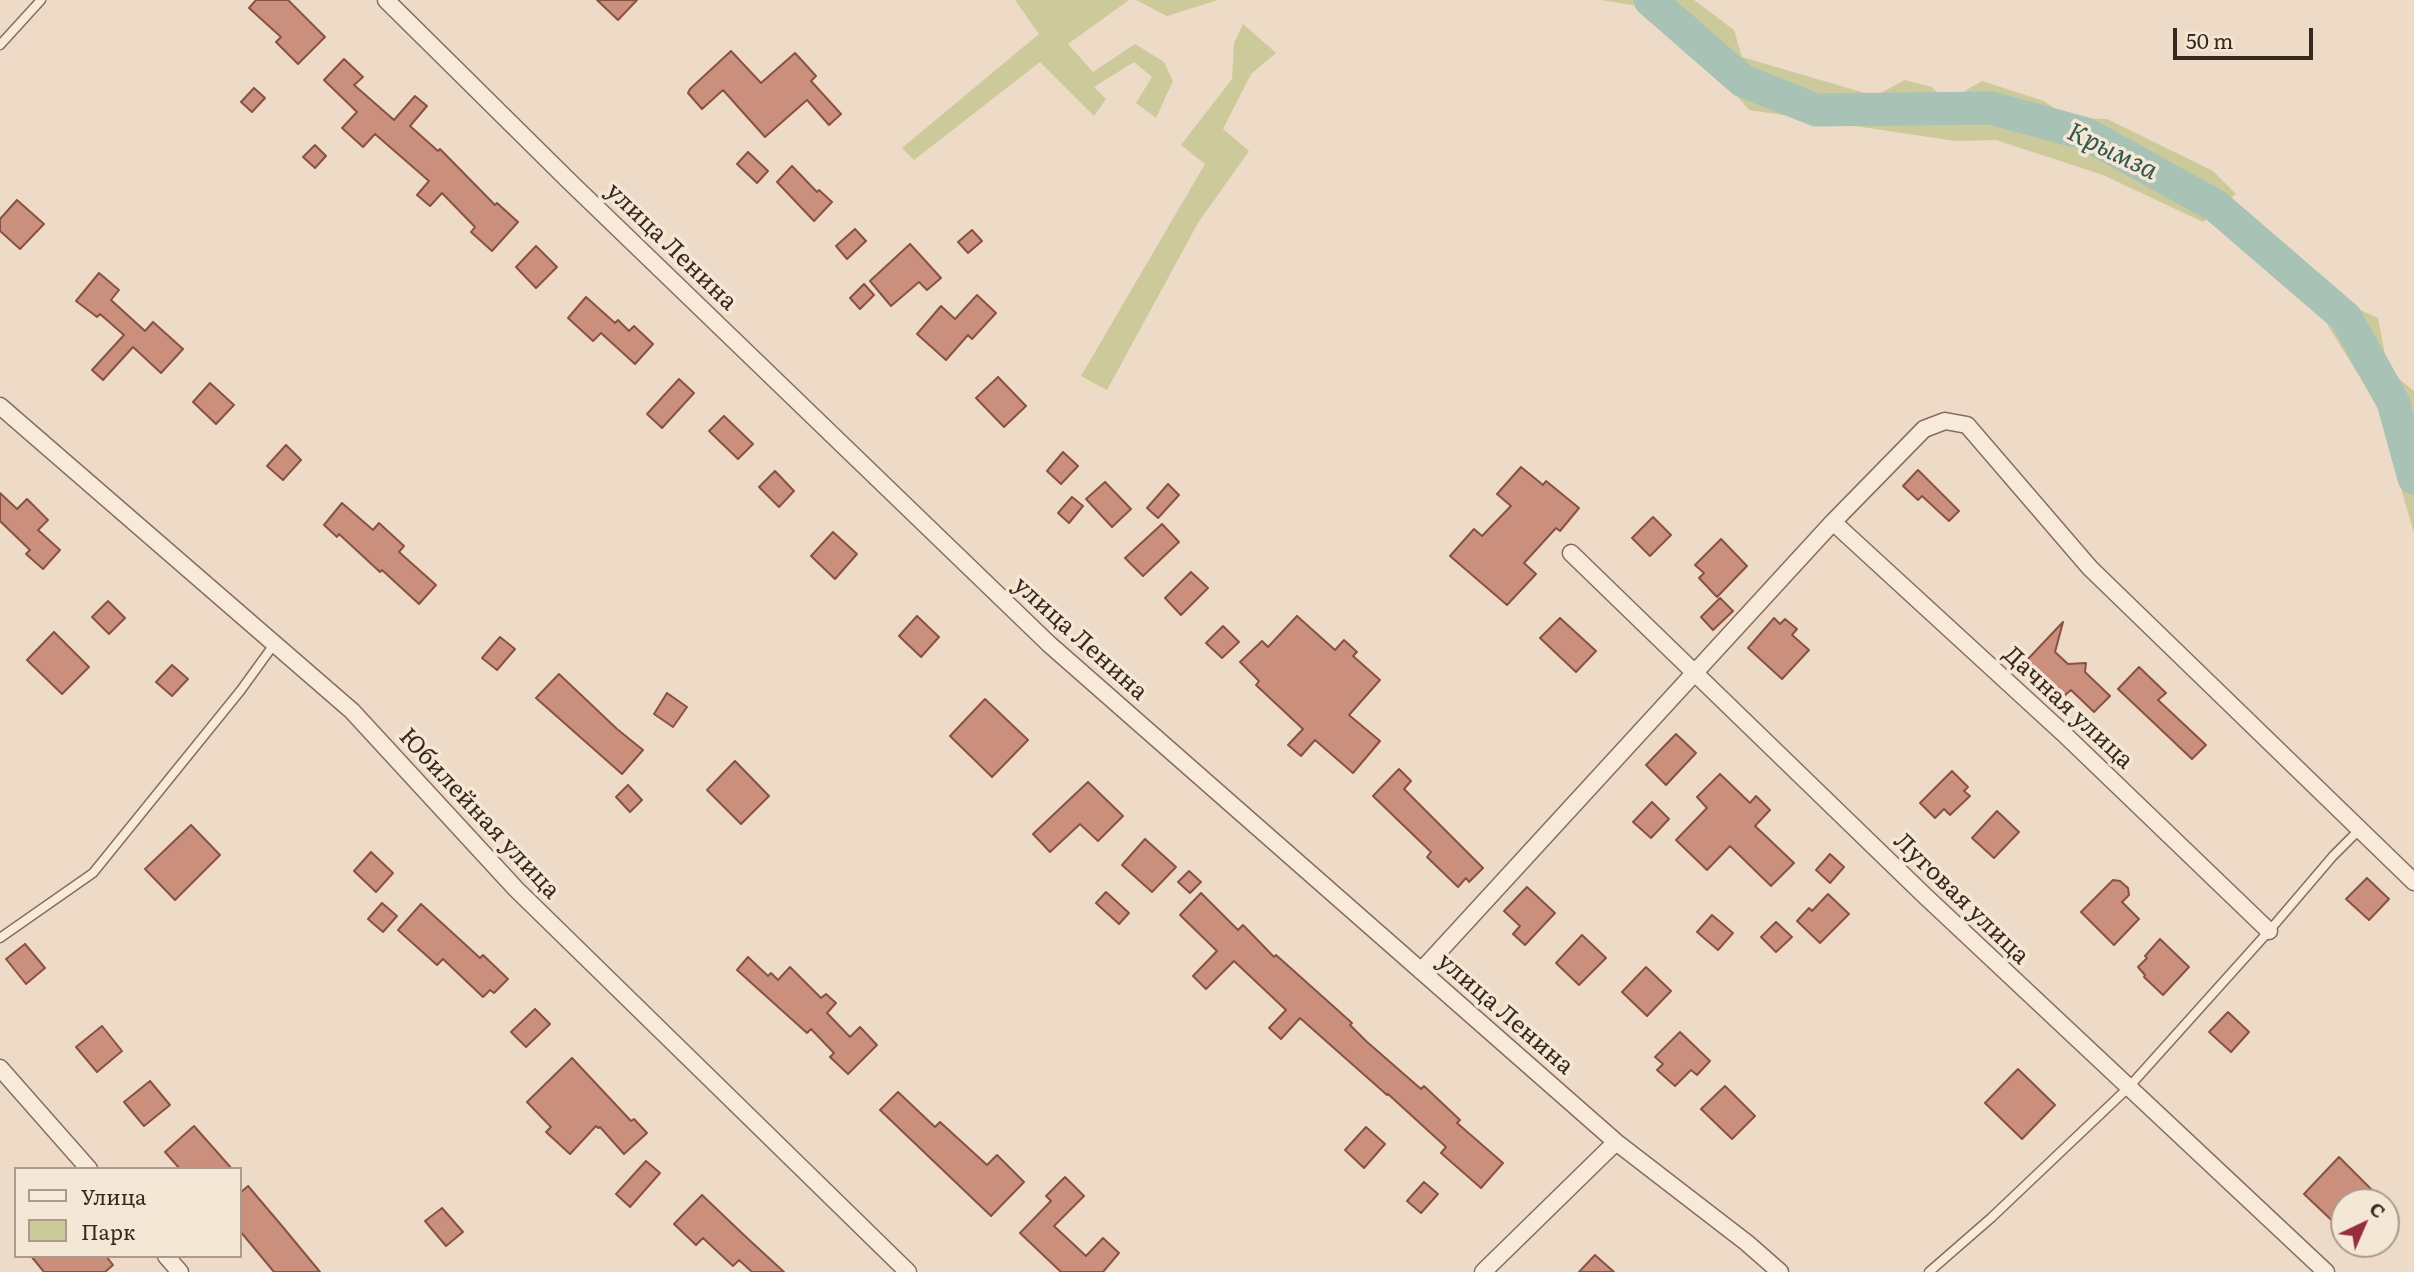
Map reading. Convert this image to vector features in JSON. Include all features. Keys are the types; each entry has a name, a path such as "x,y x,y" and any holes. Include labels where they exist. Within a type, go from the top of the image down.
{"street":[{"name":"улица Ленина","path":"386,0 569,181 1049,644 1616,1142 1780,1272"},
{"name":"Юбилейная улица","path":"0,406 352,710 516,889 908,1272"},
{"path":"1422,971 1833,522 1924,429 1945,421 1967,425 2090,568 2414,882"},
{"name":"Дачная улица","path":"1833,522 2063,733 2269,931"},
{"name":"Луговая улица","path":"1571,552 1934,904 2326,1272"},
{"path":"0,1068 87,1167"},
{"path":"1483,1272 1616,1142"},
{"path":"168,1258 180,1272"}],"lane":[{"path":"0,45 41,0"},
{"path":"0,938 93,873 241,690 275,643"},
{"path":"1929,1272 1991,1218 2128,1087 2359,830"}],"green space":[{"path":"1015,0 1129,0 1068,44 1093,72 1135,44 1164,62 1173,81 1156,118 1136,103 1152,77 1134,62 1094,87 1106,99 1094,116 1040,62 914,160 902,148 1039,34"},
{"path":"1136,0 1218,0 1167,16"},
{"path":"1601,0 1694,0 1734,30 1742,57 1875,96 1905,80 1932,87 1946,102 1982,81 2044,101 2068,118 2107,119 2213,171 2236,194 2203,222 2103,175 1996,140 1955,141 1749,110 1712,67 1637,6"},
{"path":"1243,24 1276,53 1251,74 1223,129 1249,151 1198,223 1107,390 1081,376 1205,164 1181,145 1232,79 1234,43"},
{"path":"2316,306 2356,308 2378,318 2388,370 2414,391 2414,533 2377,405"}],"building":[{"path":"256,0 288,0 325,37 298,64 276,42 281,37 249,8"},
{"path":"597,0 637,0 618,20"},
{"path":"731,51 761,83 795,53 816,76 811,81 841,114 829,125 807,100 765,137 723,90 702,109 688,93 690,89"},
{"path":"344,59 363,77 354,85 394,120 415,96 427,106 410,126 438,151 440,149 495,205 497,203 518,222 492,251 471,232 475,227 442,193 430,206 417,195 429,181 375,134 363,147 342,128 357,112 324,80"},
{"path":"254,88 265,98 252,112 241,102"},
{"path":"315,145 326,156 315,168 303,157"},
{"path":"748,152 768,171 757,183 737,164"},
{"path":"792,166 817,192 819,190 832,202 814,221 777,182"},
{"path":"17,200 44,224 20,249 0,231 0,219"},
{"path":"855,229 866,241 847,259 836,246"},
{"path":"972,230 982,241 968,253 958,242"},
{"path":"910,244 941,278 927,290 919,282 891,306 870,281"},
{"path":"536,246 557,267 536,288 516,267"},
{"path":"99,273 119,290 111,300 145,331 153,322 183,349 161,373 133,347 103,380 92,370 124,335 100,314 97,317 76,301"},
{"path":"864,284 874,295 860,309 850,298"},
{"path":"977,295 996,313 972,339 968,335 946,360 917,334 941,306 955,319"},
{"path":"586,297 615,323 618,320 629,331 634,326 653,344 635,364 601,333 593,341 568,318"},
{"path":"998,377 1026,406 1004,427 976,398"},
{"path":"679,379 694,393 662,428 647,414"},
{"path":"210,383 234,405 216,424 193,402"},
{"path":"724,416 753,444 738,459 709,431"},
{"path":"286,445 301,460 283,480 267,466"},
{"path":"1063,452 1078,466 1061,484 1047,471"},
{"path":"1521,467 1543,485 1546,481 1579,508 1560,531 1556,528 1524,563 1536,574 1507,605 1450,556 1474,529 1482,536 1511,506 1497,494"},
{"path":"1918,470 1959,511 1949,521 1922,496 1918,500 1903,486"},
{"path":"775,471 794,491 779,507 759,487"},
{"path":"1105,482 1131,509 1112,527 1086,499"},
{"path":"1168,484 1179,495 1158,518 1147,508"},
{"path":"0,493 17,509 27,499 48,520 38,530 60,550 43,569 26,554 30,550 0,521"},
{"path":"1072,497 1083,506 1069,523 1058,513"},
{"path":"342,503 373,530 379,523 404,546 399,552 436,585 419,604 339,534 337,537 324,525"},
{"path":"1653,517 1671,535 1650,556 1632,538"},
{"path":"1162,524 1179,542 1143,576 1125,558"},
{"path":"833,532 857,554 835,579 811,556"},
{"path":"1721,539 1747,566 1717,597 1699,578 1704,573 1695,565"},
{"path":"1191,572 1208,588 1181,615 1165,598"},
{"path":"1720,598 1733,611 1713,630 1701,617"},
{"path":"108,601 125,618 109,634 92,617"},
{"path":"917,616 939,637 921,657 899,636"},
{"path":"1297,616 1335,650 1344,640 1357,652 1353,656 1380,680 1349,715 1380,741 1353,773 1315,740 1301,756 1288,745 1303,729 1256,685 1259,681 1240,662 1262,641 1268,647"},
{"path":"1560,618 1596,651 1576,672 1540,638"},
{"path":"1774,618 1780,624 1785,619 1797,629 1792,635 1809,650 1782,679 1748,648"},
{"path":"2063,622 2055,652 2068,664 2086,663 2085,672 2110,696 2094,712 2071,690 2064,696 2027,660"},
{"path":"1223,626 1239,642 1222,658 1206,643"},
{"path":"54,632 89,667 62,694 27,660"},
{"path":"500,637 515,649 497,670 482,658"},
{"path":"172,665 188,679 172,696 156,682"},
{"path":"2139,667 2166,693 2158,700 2206,745 2192,759 2118,689"},
{"path":"559,674 643,750 622,774 536,698"},
{"path":"667,693 687,707 673,727 654,714"},
{"path":"985,699 1028,740 992,777 950,736"},
{"path":"1676,734 1696,753 1666,785 1646,765"},
{"path":"735,761 769,796 741,824 707,790"},
{"path":"1399,769 1411,781 1404,789 1483,868 1469,882 1466,878 1458,887 1427,857 1431,852 1373,796"},
{"path":"1952,771 1968,787 1964,791 1970,796 1950,815 1944,809 1935,818 1920,803"},
{"path":"1720,774 1750,803 1756,796 1770,810 1755,826 1794,863 1771,886 1730,846 1707,870 1676,840 1707,808 1697,797"},
{"path":"1088,782 1123,816 1098,841 1080,824 1050,852 1033,834"},
{"path":"628,785 642,800 630,812 616,797"},
{"path":"1652,802 1669,819 1651,838 1633,822"},
{"path":"1997,811 2019,832 1994,858 1972,838"},
{"path":"191,825 220,855 175,900 145,869"},
{"path":"1145,839 1176,867 1152,892 1122,865"},
{"path":"371,852 393,873 376,892 354,871"},
{"path":"1830,854 1844,867 1830,883 1816,870"},
{"path":"1189,871 1201,882 1190,893 1178,882"},
{"path":"2367,878 2389,899 2369,920 2346,899"},
{"path":"2113,880 2120,881 2128,888 2129,895 2122,902 2139,919 2114,945 2081,912"},
{"path":"1527,887 1555,913 1525,945 1513,934 1520,926 1504,911"},
{"path":"1106,892 1129,913 1119,924 1096,903"},
{"path":"1201,893 1238,930 1243,925 1274,957 1276,955 1352,1023 1350,1025 1366,1041 1421,1089 1424,1086 1460,1120 1457,1123 1503,1163 1481,1188 1441,1153 1446,1147 1300,1018 1281,1039 1269,1028 1286,1010 1234,961 1206,989 1193,976 1217,951 1180,915"},
{"path":"1828,894 1849,914 1820,943 1797,921 1809,908 1812,911"},
{"path":"382,903 397,916 383,932 368,919"},
{"path":"421,904 480,958 483,955 508,979 494,993 490,990 483,997 443,959 437,965 398,930"},
{"path":"1712,915 1733,933 1718,950 1697,932"},
{"path":"1776,922 1792,937 1776,952 1761,937"},
{"path":"1582,935 1606,958 1579,985 1556,963"},
{"path":"2160,939 2189,967 2163,995 2144,977 2138,967"},
{"path":"25,944 45,968 26,984 6,959"},
{"path":"748,957 768,976 771,973 778,980 790,967 821,998 826,994 836,1003 827,1013 850,1037 860,1027 877,1045 848,1074 830,1057 834,1053 811,1029 807,1033 737,970"},
{"path":"1646,967 1671,991 1647,1016 1622,992"},
{"path":"535,1009 550,1024 526,1047 511,1032"},
{"path":"2228,1012 2249,1032 2231,1052 2209,1032"},
{"path":"102,1026 122,1051 97,1072 76,1047"},
{"path":"1680,1032 1710,1061 1697,1075 1691,1070 1675,1086 1657,1070 1663,1064 1655,1057"},
{"path":"572,1058 631,1121 634,1119 647,1133 624,1154 600,1127 596,1126 570,1154 546,1132 551,1127 527,1102"},
{"path":"2018,1069 2055,1105 2022,1139 1985,1103"},
{"path":"150,1081 170,1105 144,1126 124,1102"},
{"path":"1725,1086 1755,1116 1732,1139 1701,1109"},
{"path":"898,1092 935,1127 940,1122 987,1165 997,1155 1024,1182 991,1216 880,1110"},
{"path":"194,1126 230,1167 178,1167 165,1152"},
{"path":"1366,1127 1385,1144 1364,1168 1345,1150"},
{"path":"2339,1157 2370,1188 2330,1188 2330,1219 2304,1194"},
{"path":"646,1161 660,1173 630,1207 616,1194"},
{"path":"1065,1177 1084,1196 1054,1226 1086,1256 1103,1238 1119,1253 1103,1272 1061,1272 1020,1233 1051,1201 1046,1196"},
{"path":"1424,1182 1438,1194 1421,1213 1407,1201"},
{"path":"248,1186 320,1272 274,1272 242,1233 242,1191"},
{"path":"702,1195 784,1272 752,1272 739,1260 733,1266 703,1238 696,1245 674,1224"},
{"path":"442,1208 463,1232 446,1246 425,1221"},
{"path":"1595,1255 1614,1272 1579,1272"},
{"path":"33,1258 108,1258 113,1265 105,1272 44,1272"}],"waterway":[{"name":"Крымза","path":"1650,0 1743,81 1816,110 1991,108 2086,134 2216,206 2346,318 2393,402 2414,478"}]}
